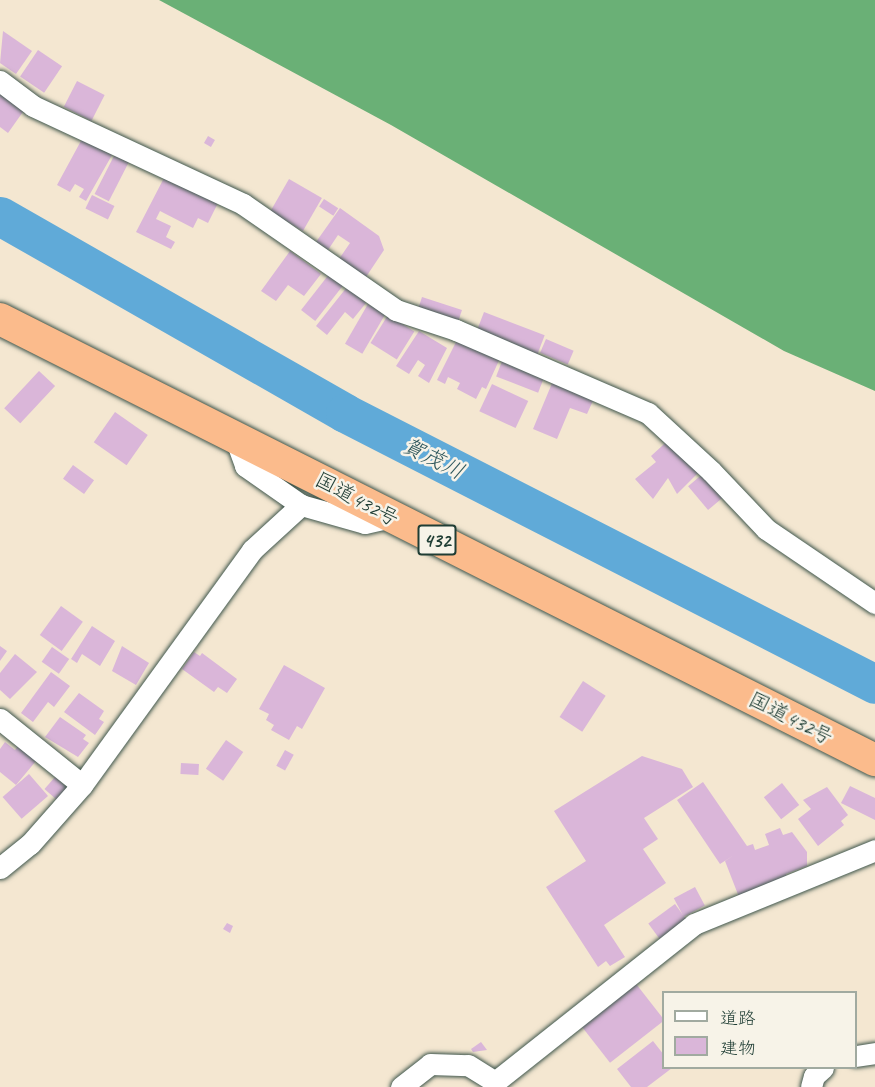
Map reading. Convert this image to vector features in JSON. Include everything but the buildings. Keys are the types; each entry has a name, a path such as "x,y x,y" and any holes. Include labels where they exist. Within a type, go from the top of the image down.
{"highway":[{"name":"国道432号","path":"0,319 875,760"}],"street":[{"path":"0,81 33,106 243,204 396,310 466,334 648,413 711,471 766,529 875,603"},
{"path":"234,435 245,466 301,505 365,523 390,517"},
{"path":"0,868 30,844 82,785 252,550 301,505"},
{"path":"0,719 82,785"},
{"path":"401,1087 430,1064 468,1065 493,1084 694,924 875,850"},
{"path":"857,1056 875,1053"},
{"path":"811,1087 814,1076 822,1069"}],"green space":[{"path":"159,0 875,0 875,391 784,351 391,125"}],"waterway":[{"name":"賀茂川","path":"0,216 345,413 875,684"}]}
